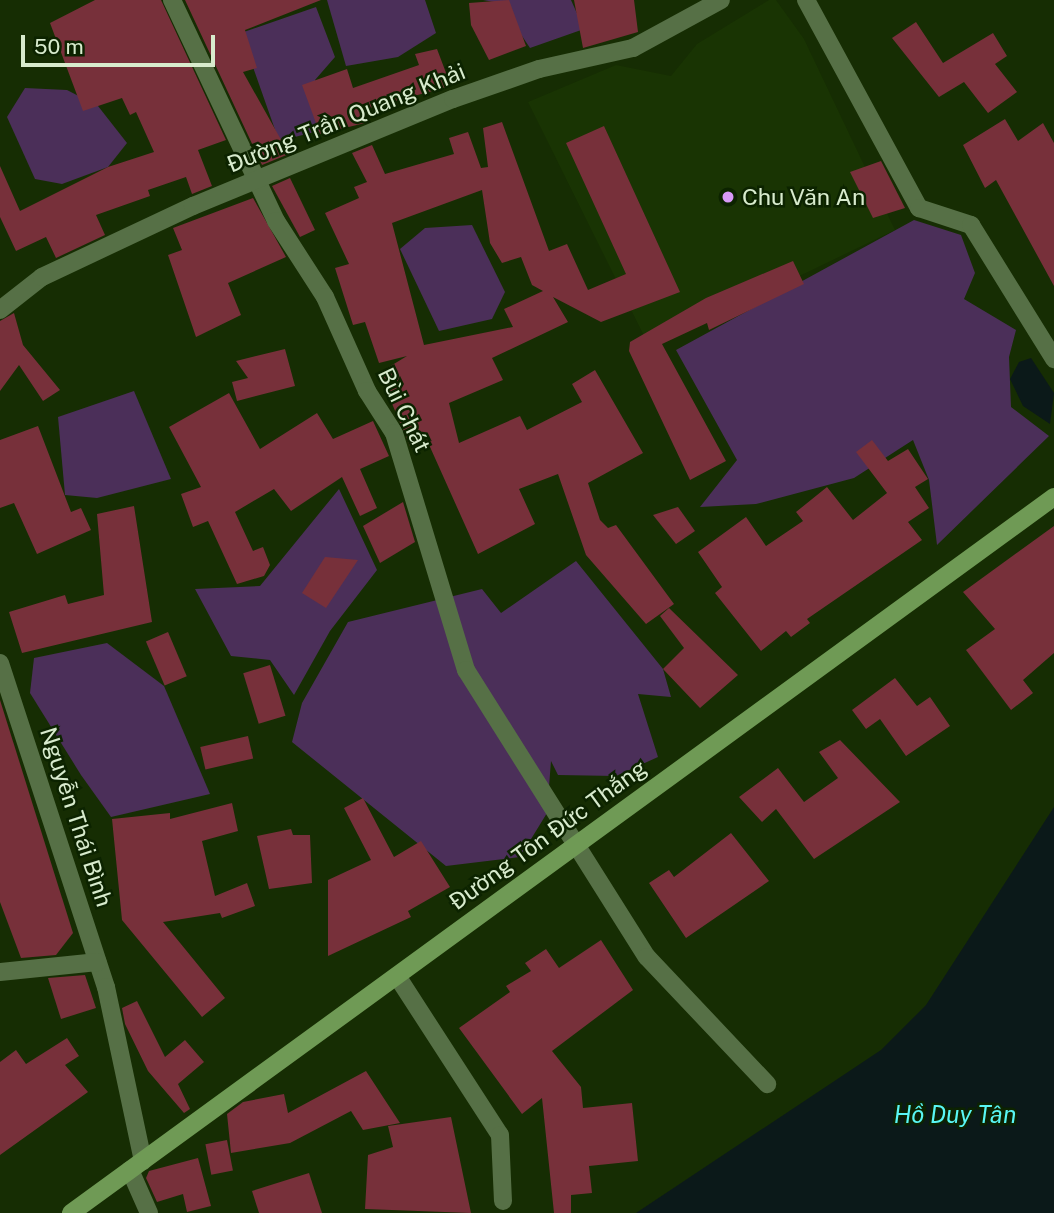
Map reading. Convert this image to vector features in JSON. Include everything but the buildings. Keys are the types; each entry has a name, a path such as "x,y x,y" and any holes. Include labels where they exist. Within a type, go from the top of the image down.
{"street":[{"name":"Bùi Chát","path":"172,0 258,182 394,433 466,670 574,847 647,957 767,1084"},
{"name":"Đường Trần Quang Khải","path":"0,310 42,277 258,182 453,99 539,69 633,48 721,0"},
{"path":"806,0 919,208 971,225 1054,359"},
{"name":"Đường Tôn Đức Thắng","path":"71,1213 1054,497"},
{"name":"Nguyễn Thái Bình","path":"0,663 106,987 137,1165 149,1213"},
{"path":"0,972 97,962"},
{"path":"397,976 500,1135 503,1201"}],"shaded area":[{"path":"327,0 425,0 436,33 398,57 346,66"},
{"path":"483,0 571,0 584,29 530,48 500,3"},
{"name":"Chu Văn An","path":"769,0 776,0 804,39 895,230 650,348 528,102 616,65 671,76 697,44"},
{"path":"316,7 335,57 315,80 342,125 279,141 241,33"},
{"path":"25,88 67,90 98,106 127,143 108,167 62,184 35,179 7,117"},
{"path":"914,220 961,235 975,273 964,299 1016,330 1009,357 1011,407 1049,436 937,545 929,480 913,440 854,478 756,504 700,507 737,460 676,350"},
{"path":"472,225 505,292 492,319 439,331 400,249 425,228"},
{"path":"134,391 171,479 97,498 65,495 58,417"},
{"path":"339,489 377,570 330,631 294,695 270,660 231,656 195,589 260,586"},
{"path":"576,561 663,669 671,697 638,694 658,757 616,776 558,775 551,761 547,813 520,857 446,866 292,742 302,703 348,622 482,589 501,613"},
{"path":"107,643 164,686 210,794 111,817 81,775 30,693 34,658"}],"water":[{"path":"1031,358 1054,393 1050,424 1023,406 1010,379 1019,362"},
{"name":"Hồ Duy Tân","path":"1054,807 1054,1213 636,1213 881,1050 926,1005"}],"place":[{"name":"Chu Văn An","path":"728,197"}]}
